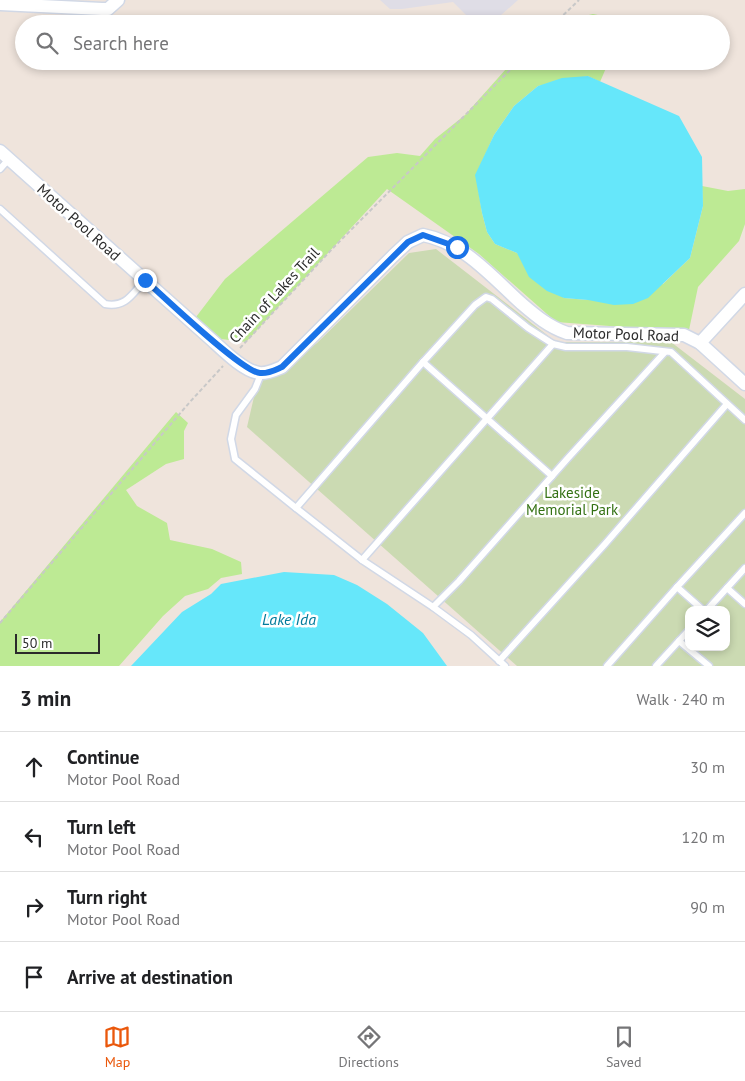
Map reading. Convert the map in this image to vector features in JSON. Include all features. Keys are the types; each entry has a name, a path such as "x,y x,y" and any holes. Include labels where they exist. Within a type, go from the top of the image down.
{"street":[{"path":"0,4 108,9 118,0"},
{"name":"Motor Pool Road","path":"4,155 232,357 251,371 261,374 282,367 393,256 408,242 423,235 457,247 539,318 556,329 567,333 684,335 700,343 745,384"},
{"path":"700,343 745,294"}],"lane":[{"path":"0,169 4,155"},
{"path":"0,208 105,304 119,305 126,301 145,280"},
{"path":"296,508 422,362 474,305 486,297 492,299 528,328 553,344 566,347 628,347 671,352 745,420"},
{"path":"362,560 553,344"},
{"path":"432,607 459,581 666,352"},
{"path":"422,362 552,476"},
{"path":"261,374 255,389 236,415 231,439 234,459 362,560 471,635 505,666"},
{"path":"499,661 605,544 727,404"},
{"path":"607,666 745,513"},
{"path":"711,606 745,568"},
{"path":"677,587 698,606"},
{"path":"727,588 745,604"},
{"path":"656,666 685,634"},
{"path":"679,641 709,666"}],"path":[{"path":"563,15 579,0"},
{"name":"Chain of Lakes Trail","path":"0,623 188,402 334,247 510,70"}],"shaded area":[{"path":"380,0 518,0 501,15 466,15 453,2 390,9"}],"green space":[{"path":"505,70 605,70 600,82 588,76 538,86 514,106 494,135 476,175 487,232 495,244 517,253 564,298 588,300 663,284 690,258 703,206 702,186 728,191 745,189 745,224 739,241 698,287 689,330 556,322 479,254 387,189 246,342 221,339 196,317 225,279 368,157 397,153 420,156 435,139 465,115"},
{"name":"Lakeside Memorial Park","path":"436,249 556,342 671,342 745,399 745,666 517,666 247,427 257,384 317,343 409,253"},
{"path":"176,412 188,423 184,431 184,459 166,464 126,490 137,506 167,523 170,540 212,549 241,562 242,574 221,578 208,589 185,596 163,616 119,666 0,666 0,622"}],"water":[{"path":"588,76 679,116 702,157 703,206 690,258 648,298 633,304 614,305 564,298 547,291 529,277 517,253 495,244 487,232 482,213 475,175 494,135 514,106 538,86 562,78"},
{"name":"Lake Ida","path":"284,572 334,575 357,585 387,604 423,633 447,666 131,666 182,612 211,594 221,584"}],"route":[{"path":"145,280 232,357 251,371 261,374 282,367 408,242 423,235 457,247"}]}
